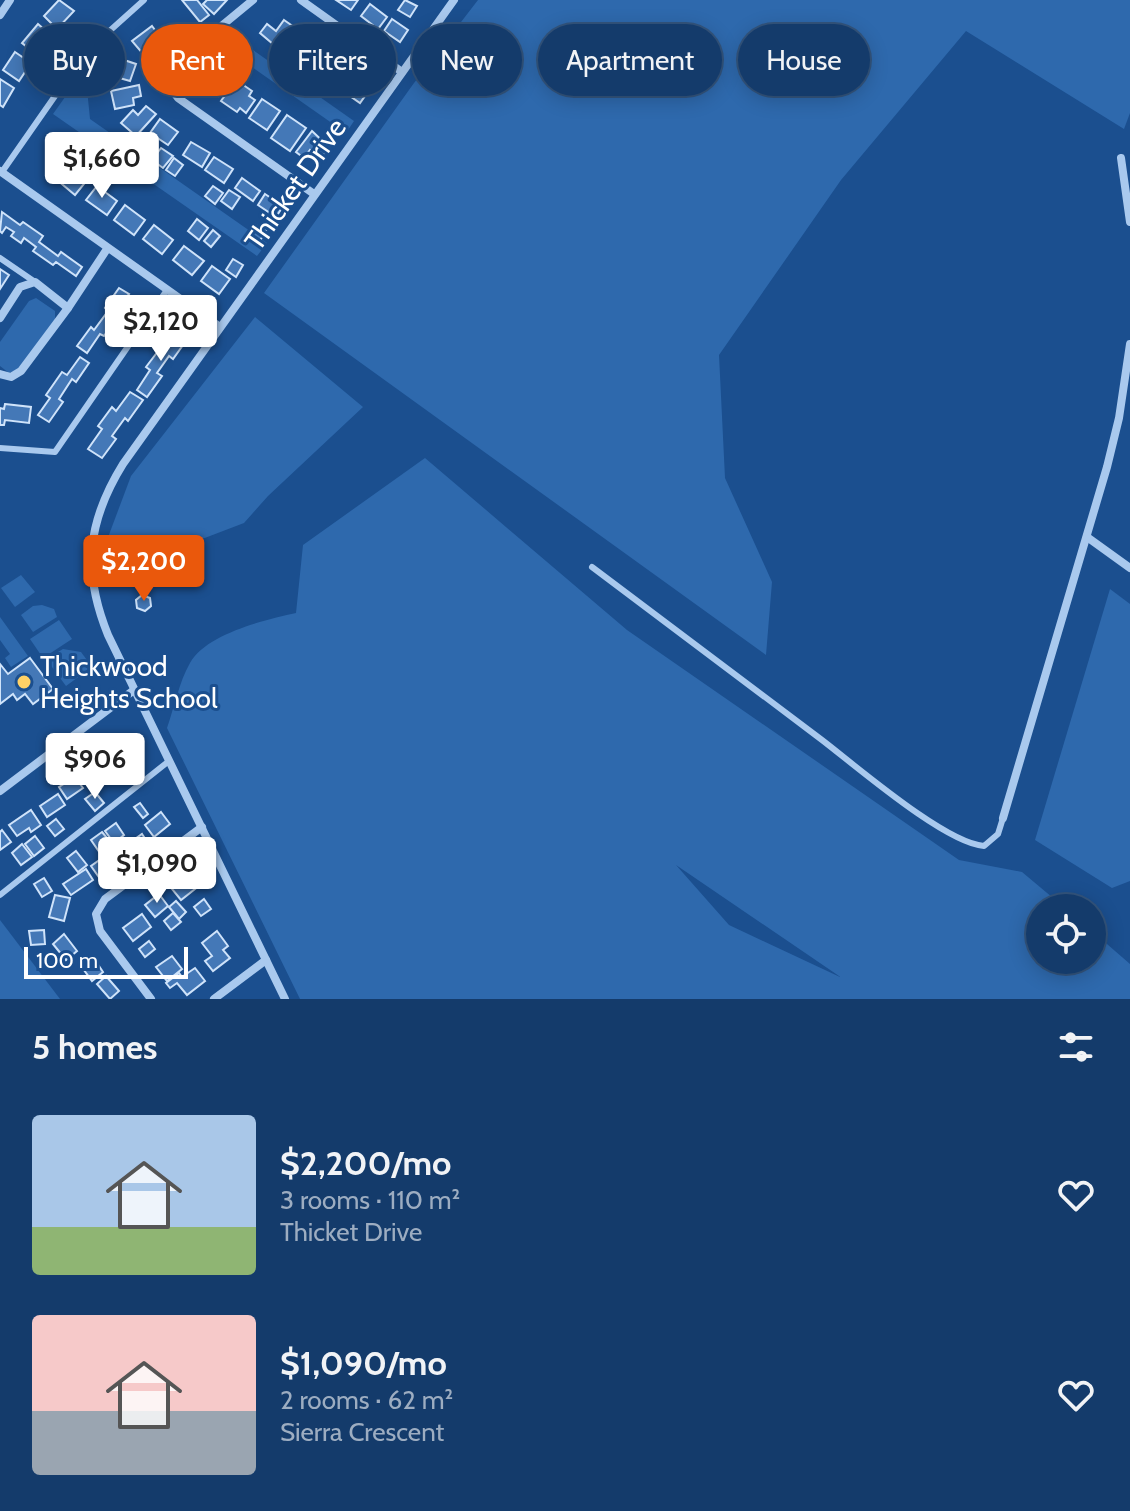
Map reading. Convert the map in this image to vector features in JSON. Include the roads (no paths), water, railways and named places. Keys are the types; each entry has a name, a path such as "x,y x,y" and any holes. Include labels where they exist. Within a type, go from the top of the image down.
{"street":[{"path":"0,15 10,0"},
{"path":"253,0 179,61 170,72 170,85 178,98 314,194"},
{"path":"301,0 402,72"},
{"name":"Thicket Drive","path":"285,999 108,635 96,599 91,553 94,525 107,491 123,464 454,0"},
{"path":"1121,158 1130,222"},
{"path":"1,172 220,327"},
{"path":"0,374 11,377 21,371 107,249"},
{"path":"0,318 20,287 35,282 68,308"},
{"path":"1003,818 1087,537 1119,418 1130,344"},
{"path":"1087,537 1130,568"},
{"path":"0,791 134,690"},
{"path":"151,999 100,931 96,914 105,899 202,827"},
{"path":"214,999 266,960"}],"lane":[{"path":"1,172 85,53 144,0"},
{"path":"0,258 35,282"},
{"path":"0,448 55,452 167,290"},
{"path":"592,567 894,796 953,835 984,846 998,834 1003,818"},
{"path":"0,895 169,761"}],"place":[{"name":"Thickwood Heights School","path":"24,682"}]}
